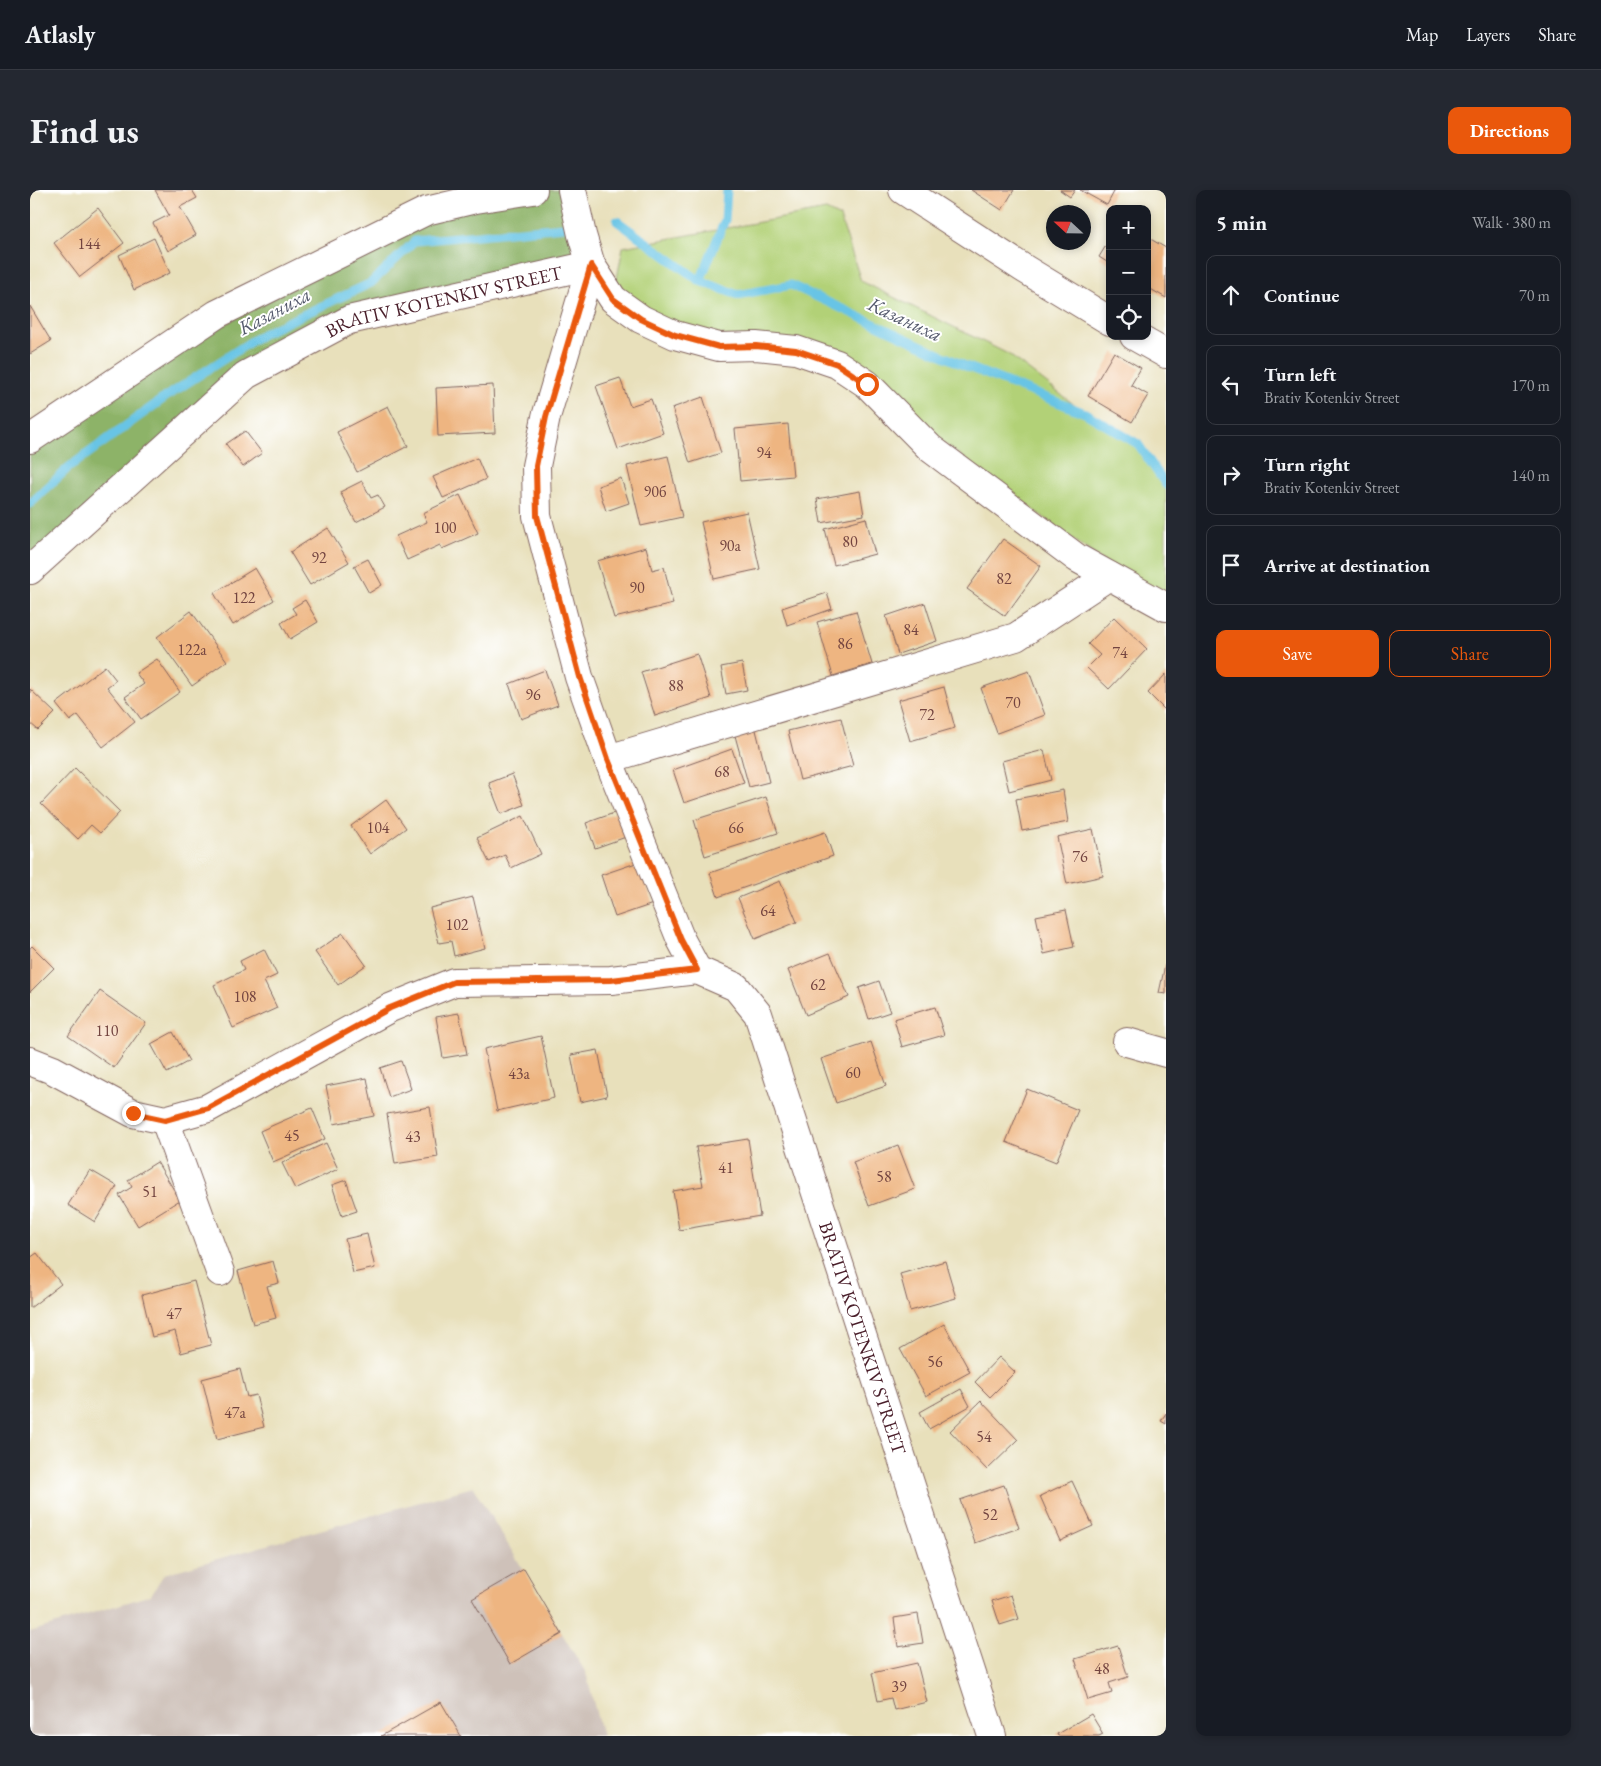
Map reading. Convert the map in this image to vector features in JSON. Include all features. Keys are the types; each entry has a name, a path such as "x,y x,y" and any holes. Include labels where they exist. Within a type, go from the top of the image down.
{"street":[{"path":"30,439 217,314 426,211 476,199 533,190"},
{"path":"572,190 591,265 613,299 641,319 675,335 719,347 756,346 796,350 837,364 867,384 930,448 1077,558 1166,607"},
{"path":"904,190 1023,268 1106,319"},
{"name":"BRATIV KOTENKIV STREET","path":"30,570 246,375 349,320 591,265 546,417 536,466 537,516 580,677 608,759 681,940 697,970 736,987 758,1014 992,1736"},
{"path":"1141,340 1166,354"},
{"path":"608,759 1016,637 1110,576"},
{"path":"30,1061 53,1070 133,1113 165,1120 208,1108 390,1008 454,982 611,980 697,970"},
{"path":"1127,1042 1166,1053"},
{"path":"165,1120 220,1272"}],"shaded area":[{"path":"473,1487 586,1673 602,1736 30,1736 30,1632 151,1595 164,1574"}],"green space":[{"path":"533,190 572,190 591,265 349,320 246,375 30,570 30,439 365,242"},
{"path":"826,210 840,217 861,281 1008,354 1085,413 1138,444 1166,485 1166,608 837,364 719,347 613,299 623,247"}],"building":[{"path":"155,190 192,190 197,198 180,207 196,235 168,251 153,223 169,215"},
{"path":"971,190 1014,190 1002,210"},
{"path":"1060,190 1075,190 1070,197"},
{"path":"1080,190 1115,190 1107,205"},
{"path":"98,208 124,243 80,277 54,243"},
{"path":"154,238 170,273 134,290 119,255"},
{"path":"1151,239 1166,248 1166,298 1151,289"},
{"path":"1106,246 1106,261 1099,257"},
{"path":"30,306 51,341 30,354"},
{"path":"1114,352 1141,368 1131,385 1148,395 1132,422 1088,396"},
{"path":"620,378 630,406 651,399 663,433 618,449 596,386"},
{"path":"493,385 495,433 438,436 436,388"},
{"path":"703,397 721,453 690,463 672,408"},
{"path":"388,406 408,446 357,472 337,432"},
{"path":"788,424 793,476 740,481 735,429"},
{"path":"245,431 262,453 243,467 226,444"},
{"path":"668,456 682,517 641,526 627,466"},
{"path":"477,458 486,479 443,498 433,477"},
{"path":"621,478 629,503 606,511 598,486"},
{"path":"362,481 371,498 378,495 385,507 356,522 340,492"},
{"path":"860,491 864,515 821,523 817,499"},
{"path":"460,495 478,533 442,549 440,545 407,560 396,536 427,522 423,513"},
{"path":"747,512 760,569 714,579 701,522"},
{"path":"866,518 875,554 834,565 825,529"},
{"path":"328,528 349,562 310,585 290,552"},
{"path":"1003,539 1041,566 1005,616 967,589"},
{"path":"646,547 652,570 664,567 673,604 614,618 597,561"},
{"path":"368,559 382,585 369,593 354,566"},
{"path":"255,568 274,600 233,625 214,593"},
{"path":"827,593 832,609 787,625 782,608"},
{"path":"305,600 318,622 290,639 281,623 296,614 292,608"},
{"path":"925,603 937,641 898,654 886,616"},
{"path":"191,611 227,661 192,686 157,637"},
{"path":"856,611 872,664 833,676 817,622"},
{"path":"1114,617 1147,649 1109,689 1087,668 1100,655 1088,644"},
{"path":"697,654 711,698 655,716 641,672"},
{"path":"157,659 180,692 141,719 125,697 144,684 136,673"},
{"path":"742,663 747,690 726,694 721,667"},
{"path":"105,666 116,680 107,687 135,722 103,747 78,715 70,721 56,704"},
{"path":"545,670 558,705 521,719 509,684"},
{"path":"1029,671 1045,715 997,733 981,688"},
{"path":"1166,674 1166,711 1148,693"},
{"path":"944,687 955,728 910,741 898,700"},
{"path":"30,689 55,713 38,730 30,723"},
{"path":"841,718 853,766 800,780 788,731"},
{"path":"755,726 769,782 749,787 734,732"},
{"path":"732,749 744,783 684,803 673,770"},
{"path":"1044,750 1051,780 1009,791 1002,761"},
{"path":"75,768 120,812 100,833 91,825 78,839 41,804"},
{"path":"512,774 524,805 501,814 489,783"},
{"path":"1063,790 1068,822 1022,831 1016,799"},
{"path":"766,797 778,833 705,856 694,820"},
{"path":"386,800 406,828 370,854 351,826"},
{"path":"617,812 626,837 595,848 586,823"},
{"path":"523,816 541,854 511,868 505,855 489,862 477,838"},
{"path":"1093,829 1103,876 1067,884 1057,837"},
{"path":"825,832 833,856 718,897 710,873"},
{"path":"639,862 653,904 615,917 601,875"},
{"path":"780,881 797,922 755,939 738,898"},
{"path":"473,897 485,948 454,956 451,941 439,943 430,908"},
{"path":"1066,910 1074,947 1044,954 1036,916"},
{"path":"343,933 366,965 338,985 315,952"},
{"path":"32,946 54,968 30,992 30,948"},
{"path":"264,949 277,975 264,981 277,1008 233,1028 214,985 244,970 240,961"},
{"path":"830,953 849,997 806,1015 788,970"},
{"path":"1166,965 1166,994 1159,993"},
{"path":"879,981 890,1012 869,1019 859,988"},
{"path":"100,991 146,1023 114,1068 68,1036"},
{"path":"935,1007 944,1035 902,1047 894,1019"},
{"path":"459,1013 467,1054 443,1058 436,1017"},
{"path":"173,1032 189,1061 167,1073 151,1044"},
{"path":"541,1036 554,1098 497,1111 484,1049"},
{"path":"871,1042 886,1086 836,1103 821,1059"},
{"path":"598,1050 607,1096 580,1102 571,1055"},
{"path":"401,1061 411,1089 389,1097 380,1068"},
{"path":"367,1078 374,1116 334,1124 326,1086"},
{"path":"1027,1089 1078,1110 1056,1162 1006,1142"},
{"path":"430,1107 438,1157 395,1164 387,1114"},
{"path":"312,1108 325,1139 273,1162 260,1131"},
{"path":"748,1139 760,1216 679,1230 673,1191 703,1186 696,1147"},
{"path":"326,1143 338,1169 295,1189 282,1163"},
{"path":"898,1145 915,1189 869,1206 853,1162"},
{"path":"157,1162 180,1200 138,1226 119,1195 132,1187 128,1180"},
{"path":"90,1170 117,1186 95,1222 68,1205"},
{"path":"346,1180 357,1211 342,1216 332,1185"},
{"path":"367,1234 375,1268 353,1273 345,1239"},
{"path":"37,1253 61,1284 30,1308 30,1258"},
{"path":"273,1261 279,1283 267,1286 276,1318 253,1324 238,1271"},
{"path":"945,1261 956,1298 910,1311 900,1274"},
{"path":"194,1281 211,1345 181,1353 175,1331 152,1337 142,1295"},
{"path":"944,1324 970,1372 926,1396 900,1349"},
{"path":"999,1357 1015,1372 990,1397 975,1382"},
{"path":"240,1369 247,1397 256,1395 264,1427 217,1439 202,1379"},
{"path":"961,1389 970,1406 929,1429 920,1412"},
{"path":"981,1401 1018,1440 987,1470 950,1431"},
{"path":"1166,1413 1166,1424 1161,1421"},
{"path":"1072,1481 1093,1526 1060,1541 1040,1496"},
{"path":"1004,1485 1019,1528 975,1543 960,1500"},
{"path":"524,1569 562,1634 510,1664 472,1599"},
{"path":"1011,1595 1019,1619 1000,1625 992,1601"},
{"path":"918,1614 923,1643 898,1647 894,1618"},
{"path":"1118,1646 1128,1677 1109,1683 1112,1693 1088,1700 1075,1659"},
{"path":"917,1663 927,1702 894,1710 891,1698 878,1701 872,1673"},
{"path":"441,1702 461,1736 381,1736"},
{"path":"1091,1714 1103,1734 1099,1736 1058,1736 1057,1734"}],"waterway":[{"path":"700,281 725,220 727,190"},
{"name":"Казаниха","path":"617,221 700,281 738,295 791,285 963,365 1085,413 1138,444 1166,485"},
{"name":"Казаниха","path":"30,504 68,468 167,396 264,333 371,283 415,241 564,227"}],"route":[{"path":"133,1113 165,1120 208,1108 390,1008 454,982 611,980 697,970 681,940 608,759 580,677 537,516 536,466 546,417 591,265 613,299 641,319 675,335 719,347 756,346 796,350 837,364 867,384"}]}
